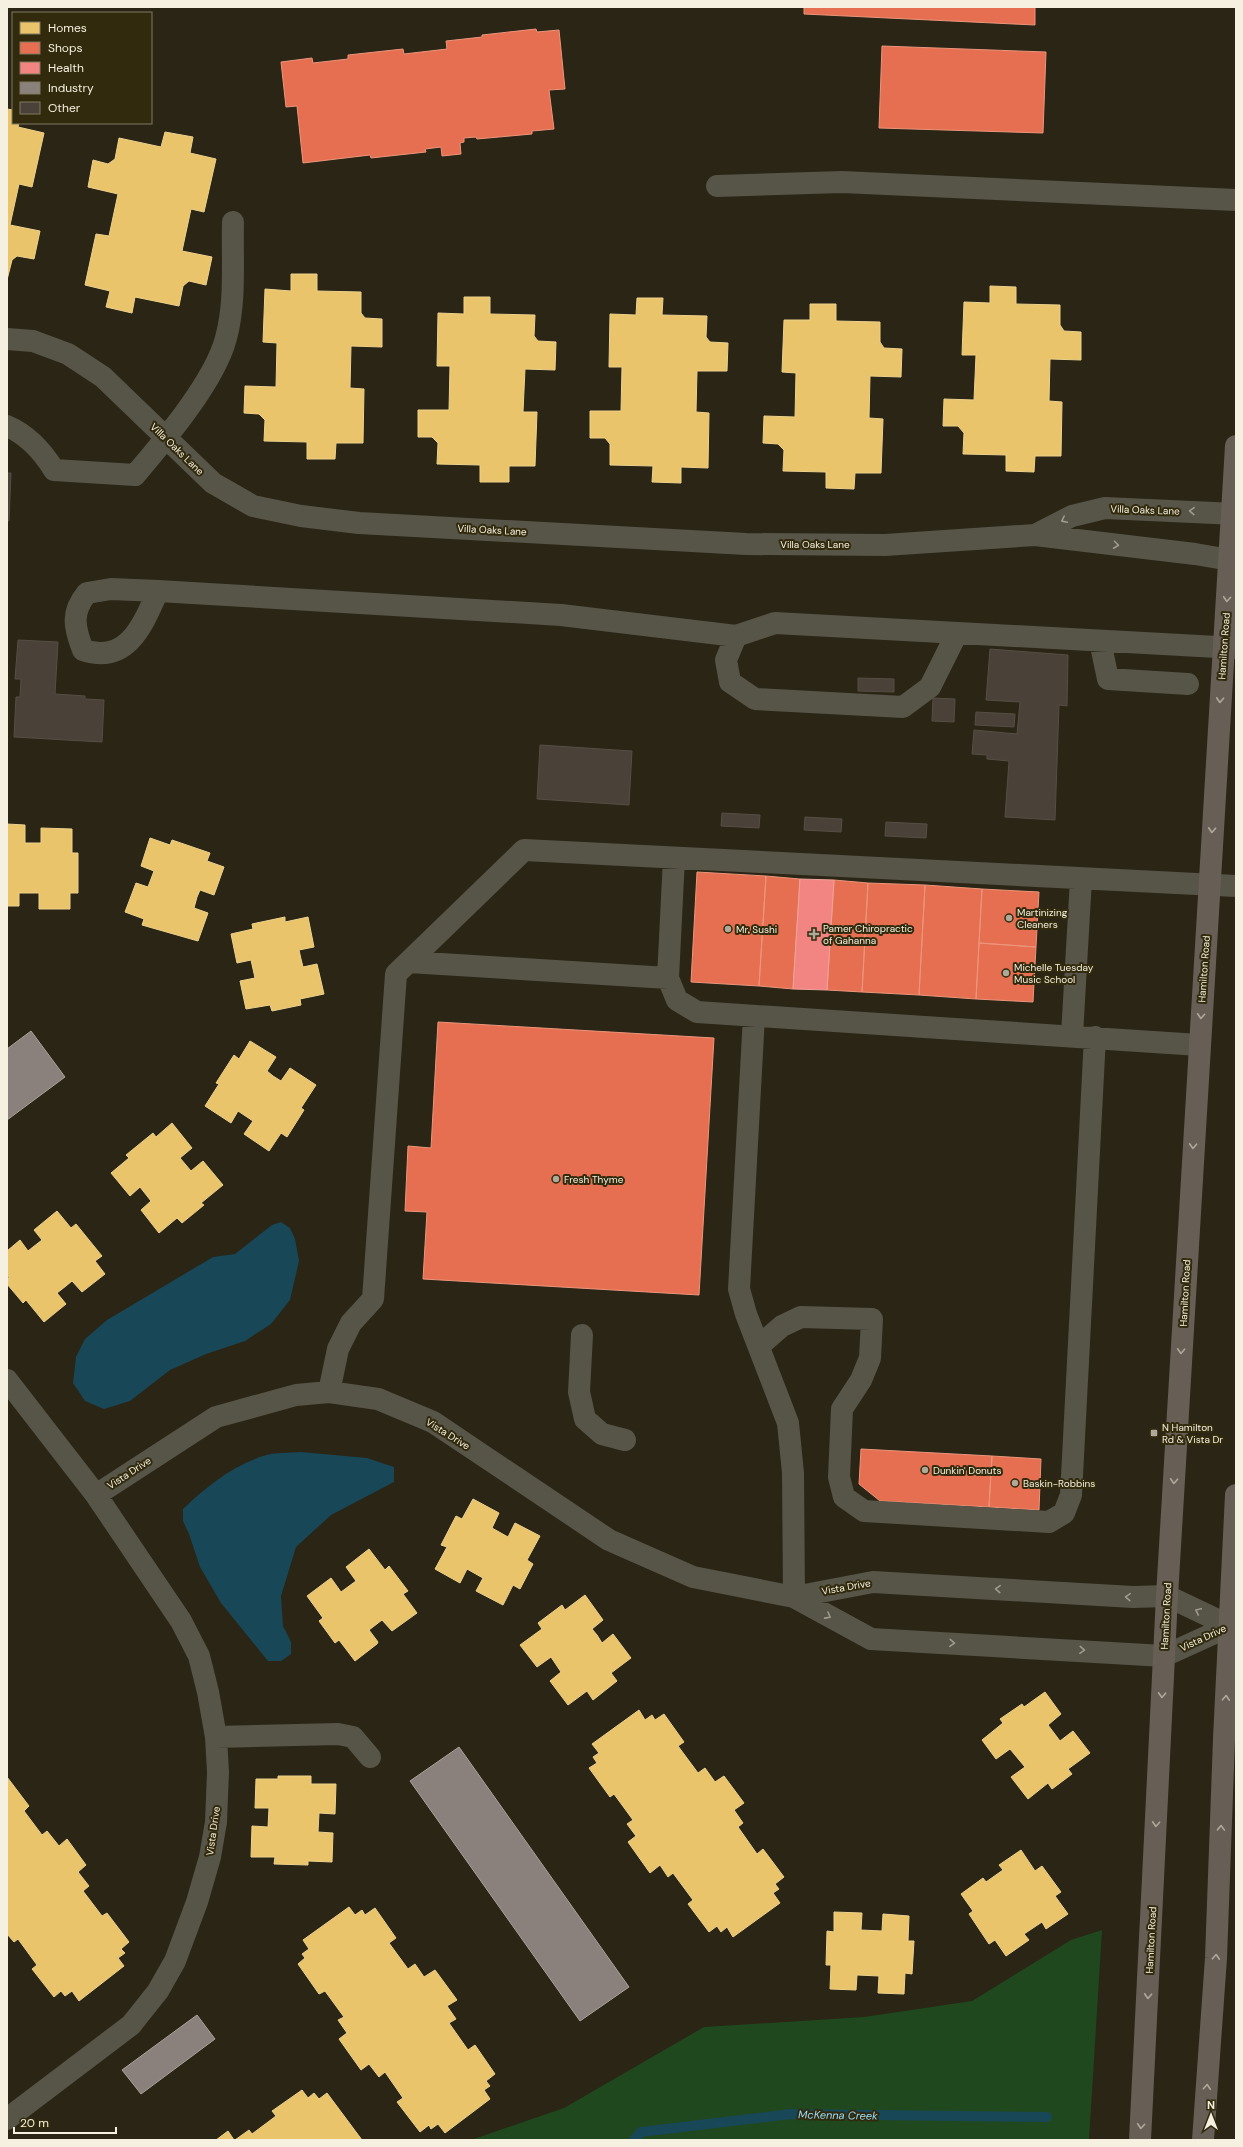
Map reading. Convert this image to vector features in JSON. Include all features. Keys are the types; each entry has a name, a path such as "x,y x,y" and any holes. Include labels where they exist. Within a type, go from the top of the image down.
{"main road":[{"name":"Hamilton Road","path":"1140,2140 1167,1596 1199,1045 1209,885 1230,648 1236,446"},
{"path":"1203,2140 1216,1958 1233,1626 1236,1495"}],"street":[{"path":"717,186 842,182 1236,200"},
{"path":"7,426 30,440 45,455 54,470 136,476 167,438 220,359 226,338 231,293 233,222"},
{"name":"Villa Oaks Lane","path":"7,339 33,341 68,354 103,377 213,483 253,506 301,516 345,521 746,544 885,545 1035,535 1233,560"},
{"name":"Villa Oaks Lane","path":"1035,535 1072,516 1105,508 1234,513"},
{"path":"158,591 561,615 736,636 775,623 1230,648"},
{"path":"736,636 726,660 730,682 755,699 903,707 930,687 958,633"},
{"path":"1100,641 1108,679 1188,684"},
{"path":"329,1392 338,1349 351,1323 373,1299 396,974 524,850 1236,886"},
{"path":"674,858 668,978 677,1000 698,1012 1072,1035 1199,1045"},
{"path":"1072,1035 1081,879"},
{"path":"409,962 668,978"},
{"path":"754,1016 739,1289 746,1314 788,1423 793,1473 794,1597"},
{"path":"759,1346 782,1326 801,1317 872,1319 870,1358 861,1380 842,1409 839,1477 844,1497 864,1511 1049,1522 1064,1513 1071,1495 1095,1037"},
{"path":"582,1335 579,1392 585,1419 602,1434 625,1440"},
{"name":"Vista Drive","path":"7,1380 96,1495 181,1621 199,1656 208,1692 216,1737 218,1772 216,1822 210,1858 197,1902 175,1961 158,1990 131,2025 7,2119"},
{"name":"Vista Drive","path":"96,1495 216,1417 296,1395 329,1392 378,1399 433,1422 609,1540 693,1577 794,1597 871,1639 1164,1656 1233,1626"},
{"name":"Vista Drive","path":"794,1597 873,1582 1133,1597 1167,1596 1233,1626"},
{"path":"216,1737 338,1734 353,1737 370,1756"}],"green space":[{"path":"1102,1930 1089,2140 471,2140 564,2108 704,2027 864,2017 972,2001 1071,1940"}],"water":[{"path":"281,1222 290,1228 295,1239 299,1261 290,1300 271,1324 245,1341 206,1354 170,1370 130,1401 104,1409 85,1401 73,1383 76,1357 85,1339 107,1320 213,1257 235,1254 272,1225"},
{"path":"301,1452 367,1458 394,1467 394,1482 331,1515 296,1547 281,1596 283,1626 291,1642 291,1654 281,1661 268,1661 221,1603 200,1567 183,1521 183,1509 210,1485 241,1465 267,1455"}],"building: Homes":[{"path":"7,109 12,110 12,124 19,124 18,127 44,133 32,187 19,184 10,225 40,231 34,259 17,256 12,260 7,280"},
{"path":"165,132 193,137 190,153 216,159 204,212 191,209 182,251 212,257 206,285 189,281 183,286 179,306 135,297 132,313 106,307 110,291 85,285 96,234 109,236 118,194 88,187 93,160 108,164 115,159 119,138 161,147"},
{"path":"291,274 317,274 317,291 361,292 361,313 365,318 382,319 382,347 351,346 350,388 364,389 363,443 336,443 335,459 307,459 307,442 264,441 265,420 259,414 244,413 245,386 276,387 277,343 263,342 265,289 291,291"},
{"path":"990,286 1016,287 1016,304 1060,305 1060,325 1064,331 1081,332 1081,360 1050,359 1049,401 1062,402 1061,456 1035,456 1034,472 1006,471 1006,455 963,454 964,433 958,426 943,426 944,399 974,400 976,355 962,355 964,302 990,303"},
{"path":"464,297 490,297 490,314 535,315 534,336 538,341 556,342 555,370 525,369 523,412 537,412 535,466 509,466 509,482 480,482 480,465 437,464 438,443 432,437 418,437 418,410 449,410 450,366 437,366 438,313 464,314"},
{"path":"637,298 663,298 662,315 707,316 706,337 710,342 728,343 727,371 697,371 696,412 709,413 708,468 681,467 681,483 652,482 653,466 610,465 610,444 605,438 590,438 590,411 621,411 622,367 609,367 610,314 636,315"},
{"path":"810,304 836,304 836,321 880,322 880,342 884,348 902,349 901,377 870,376 869,418 883,419 881,473 855,473 854,489 826,488 826,472 783,471 784,450 778,444 763,443 764,416 795,417 796,373 782,372 784,320 810,320"},
{"path":"7,824 25,825 25,843 41,843 41,828 72,829 72,853 78,853 78,893 70,893 70,909 39,909 39,893 19,893 19,906 7,906"},
{"path":"150,838 170,845 172,840 210,853 207,861 224,867 214,895 200,890 197,897 194,908 208,913 198,941 142,925 144,919 125,912 136,883 148,887 154,871 141,866"},
{"path":"285,917 285,922 308,917 314,947 299,950 303,967 317,964 324,994 300,999 301,1005 272,1011 270,1005 246,1009 240,981 255,978 251,960 237,963 231,934 253,929 252,924"},
{"path":"250,1041 276,1057 267,1071 273,1076 281,1081 290,1068 316,1085 301,1108 304,1110 287,1137 281,1133 269,1151 244,1134 253,1121 238,1111 231,1123 205,1106 219,1084 216,1083 234,1055 239,1059"},
{"path":"172,1123 192,1148 180,1158 191,1171 203,1161 223,1185 201,1203 204,1205 182,1223 177,1218 159,1233 141,1210 151,1201 140,1187 130,1196 111,1173 129,1158 126,1155 153,1133 156,1137"},
{"path":"57,1211 71,1228 76,1224 102,1256 95,1261 105,1274 82,1292 72,1281 57,1293 66,1304 44,1322 26,1300 23,1303 7,1284 9,1277 7,1274 7,1251 20,1240 28,1251 42,1240 34,1230"},
{"path":"473,1499 499,1513 492,1528 508,1537 515,1523 540,1536 527,1560 533,1564 520,1589 513,1585 503,1605 476,1591 483,1578 467,1569 460,1583 435,1569 447,1547 441,1545 456,1516 462,1519"},
{"path":"369,1549 385,1570 389,1566 408,1591 403,1594 417,1613 392,1631 382,1620 369,1630 378,1642 355,1661 339,1640 335,1643 319,1621 323,1618 307,1596 331,1578 341,1592 356,1581 346,1567"},
{"path":"585,1595 603,1620 592,1629 602,1643 613,1634 631,1658 611,1673 617,1681 593,1700 587,1691 568,1705 550,1681 561,1672 551,1657 537,1667 520,1645 542,1629 538,1623 562,1605 565,1610"},
{"path":"1045,1692 1061,1714 1048,1725 1060,1741 1073,1731 1090,1753 1068,1769 1072,1774 1052,1789 1048,1783 1028,1799 1011,1777 1025,1767 1010,1749 996,1759 982,1740 1003,1723 1000,1719 1022,1704 1024,1707"},
{"path":"639,1710 645,1720 652,1715 655,1720 664,1714 684,1742 678,1746 698,1773 705,1768 715,1782 724,1776 744,1803 734,1810 743,1823 738,1827 757,1854 763,1849 784,1877 775,1884 779,1889 773,1893 780,1903 733,1937 727,1927 721,1932 717,1926 709,1932 688,1904 693,1900 673,1873 668,1877 660,1865 650,1873 628,1842 636,1836 627,1824 633,1820 614,1794 610,1797 589,1768 597,1763 593,1757 599,1753 592,1744"},
{"path":"278,1776 311,1776 311,1784 336,1784 335,1814 319,1813 318,1832 333,1833 332,1862 308,1861 308,1865 274,1864 275,1857 251,1857 252,1826 268,1827 269,1808 255,1808 256,1779 278,1779"},
{"path":"7,1777 29,1806 24,1811 42,1835 47,1831 59,1846 67,1839 86,1865 78,1872 89,1886 83,1891 102,1916 107,1913 129,1942 121,1949 125,1953 118,1958 124,1966 79,2001 72,1991 65,1996 61,1991 54,1997 32,1969 37,1965 18,1939 14,1942 7,1934"},
{"path":"1021,1850 1035,1871 1042,1866 1061,1892 1055,1896 1068,1914 1046,1929 1042,1922 1024,1934 1029,1940 1006,1956 995,1940 989,1944 969,1914 973,1911 961,1894 983,1878 986,1882 1003,1870 999,1865"},
{"path":"349,1907 355,1915 362,1910 365,1915 375,1908 396,1938 389,1943 408,1969 415,1964 424,1977 435,1970 457,2000 447,2006 456,2019 449,2023 468,2050 475,2045 495,2074 486,2081 490,2086 484,2090 490,2099 445,2133 438,2124 431,2129 429,2125 420,2132 397,2102 403,2098 385,2072 379,2077 369,2064 361,2070 339,2039 347,2033 338,2020 344,2017 325,1991 319,1994 298,1964 305,1958 302,1954 309,1949 303,1940"},
{"path":"834,1912 862,1913 861,1930 882,1931 883,1914 909,1916 908,1941 914,1941 912,1974 905,1973 904,1994 878,1993 879,1976 857,1975 856,1990 830,1989 831,1965 826,1965 827,1931 834,1932"},
{"path":"302,2090 308,2098 314,2093 319,2099 327,2093 362,2140 235,2140 249,2130 252,2134 276,2116 272,2111"},
{"path":"228,2131 234,2140 216,2140"}],"building: Shops":[{"path":"804,7 1035,7 1035,25 804,14"},
{"path":"536,29 537,32 559,30 565,89 549,90 554,129 532,131 532,134 477,139 476,137 464,138 464,142 460,143 461,154 442,156 441,147 425,149 426,152 371,158 370,155 303,163 297,106 286,107 281,62 312,58 313,63 348,59 348,55 403,49 404,54 447,49 446,41"},
{"path":"882,46 1046,52 1043,133 879,128"},
{"name":"Mr. Sushi","path":"697,872 766,876 759,986 691,982"},
{"path":"766,876 800,879 793,989 759,986"},
{"path":"834,880 868,883 862,992 827,990"},
{"path":"868,883 925,885 919,995 862,992"},
{"path":"925,885 982,889 976,999 919,995"},
{"name":"Martinizing Cleaners","path":"982,889 1039,892 1036,947 979,943"},
{"name":"Michelle Tuesday Music School","path":"979,943 1036,947 1033,1002 976,999"},
{"name":"Fresh Thyme","path":"438,1022 714,1038 699,1295 423,1279 427,1212 405,1211 408,1146 431,1148"},
{"name":"Dunkin' Donuts","path":"861,1449 992,1456 989,1507 880,1501 859,1484"},
{"name":"Baskin-Robbins","path":"992,1456 1041,1459 1039,1510 989,1507"}],"building: Health":[{"name":"Pamer Chiropractic of Gahanna","path":"800,879 834,880 827,990 793,989"}],"building: Industry":[{"path":"31,1031 65,1077 7,1120 7,1049"},
{"path":"459,1747 629,1987 580,2021 410,1781"},
{"path":"197,2015 215,2039 141,2094 122,2070"}],"building: Other":[{"path":"7,473 11,473 9,521 7,520"},
{"path":"18,640 58,642 55,694 85,696 85,699 104,700 102,742 14,737 16,697 20,697 21,679 15,679"},
{"path":"990,649 1068,655 1067,706 1059,705 1055,820 1005,817 1009,761 987,759 987,755 972,754 974,730 1017,734 1020,702 986,700"},
{"path":"858,678 894,679 894,692 858,691"},
{"path":"933,698 955,699 954,722 932,721"},
{"path":"976,712 1015,714 1014,727 975,725"},
{"path":"540,745 632,751 629,805 537,799"},
{"path":"722,813 760,815 759,828 721,826"},
{"path":"805,817 842,819 841,832 804,830"},
{"path":"886,822 927,824 926,838 885,836"}],"waterway":[{"name":"McKenna Creek","path":"634,2140 641,2132 792,2114 1047,2117"}],"place":[{"name":"Martinizing Cleaners","path":"1009,918"},
{"name":"Mr. Sushi","path":"728,929"},
{"name":"Pamer Chiropractic of Gahanna","path":"814,934"},
{"name":"Michelle Tuesday Music School","path":"1006,973"},
{"name":"Fresh Thyme","path":"556,1179"},
{"name":"N Hamilton Rd & Vista Dr","path":"1154,1433"},
{"name":"Dunkin' Donuts","path":"925,1470"},
{"name":"Baskin-Robbins","path":"1015,1483"}]}
